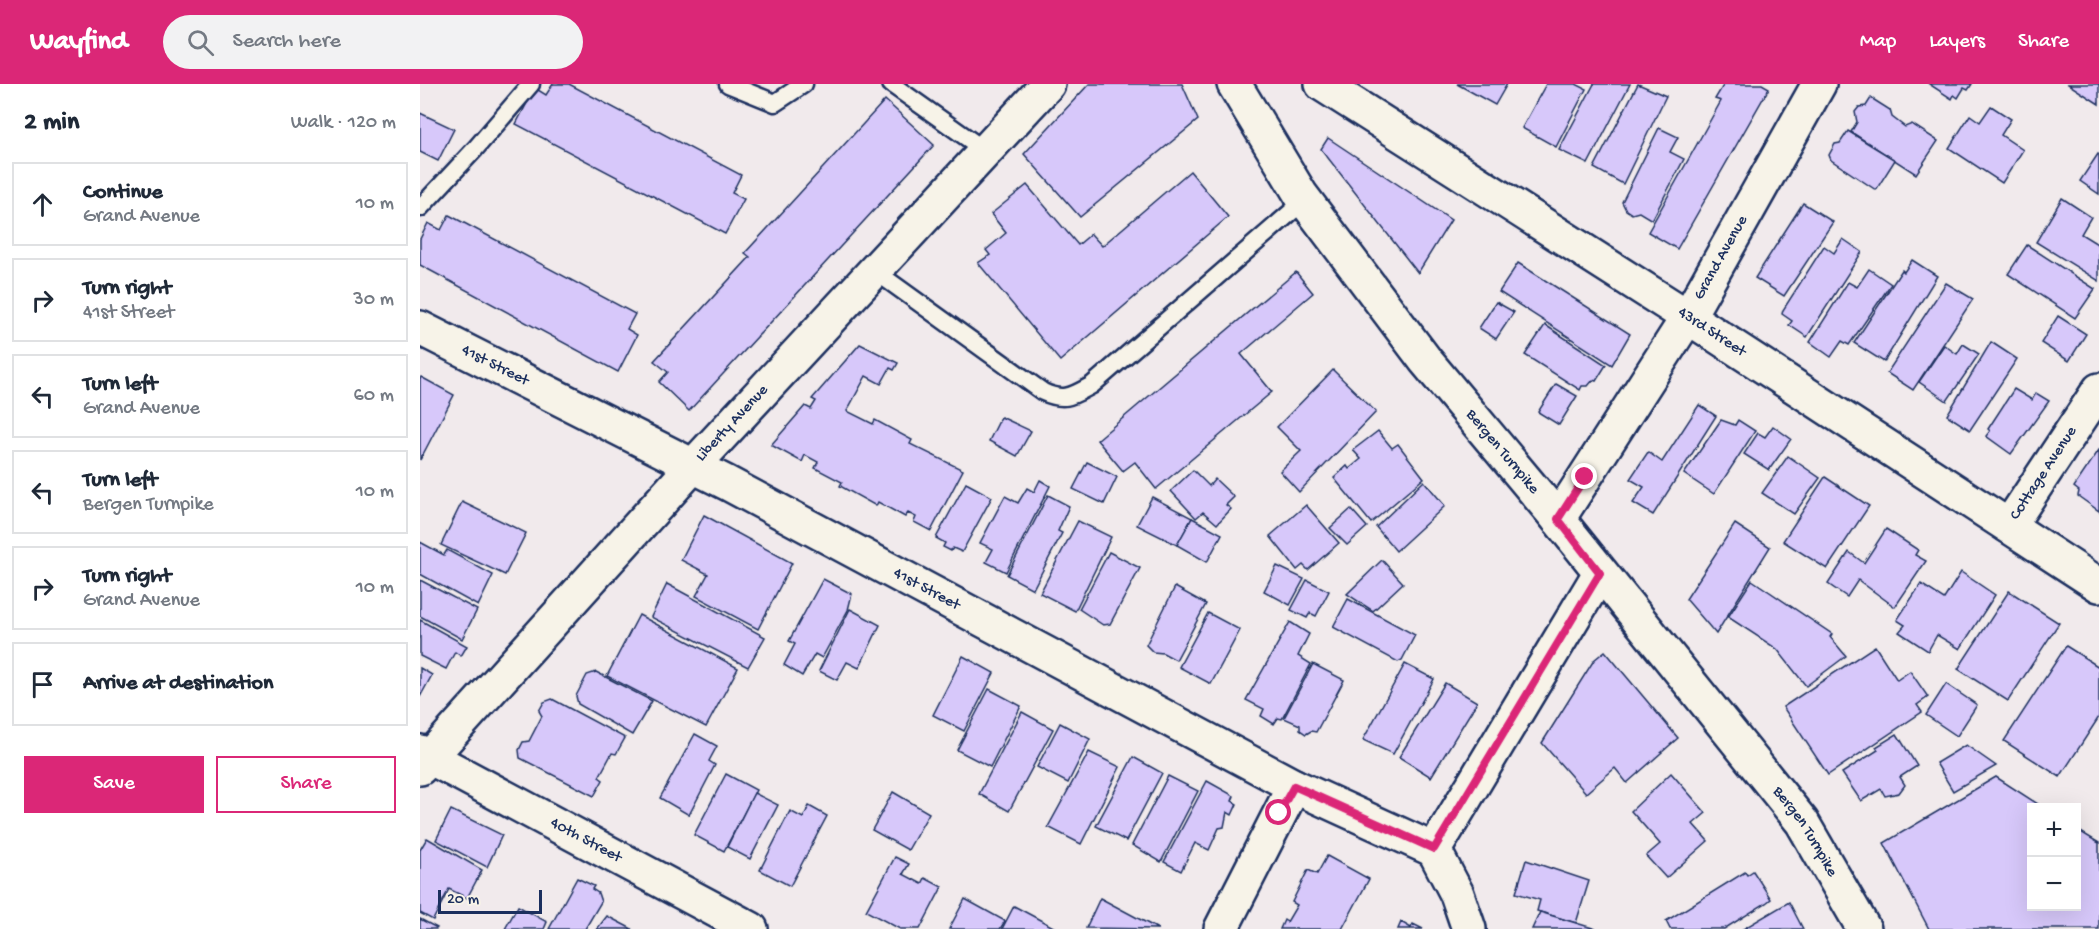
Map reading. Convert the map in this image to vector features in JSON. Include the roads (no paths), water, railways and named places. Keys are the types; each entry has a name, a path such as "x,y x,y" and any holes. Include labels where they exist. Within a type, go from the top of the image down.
{"street":[{"name":"Liberty Avenue","path":"423,759 1048,84"},
{"name":"Bergen Turnpike","path":"1234,84 1305,200 1426,361 1558,519 1802,822 1864,929"},
{"name":"43rd Street","path":"1322,84 1688,317 2099,585"},
{"name":"Grand Avenue","path":"1558,519 1688,317 1819,84"},
{"name":"41st Street","path":"420,328 693,466 1294,786 1434,849"},
{"name":"Cottage Avenue","path":"2009,526 2099,390"},
{"path":"1469,929 1457,894 1434,849 1600,573"},
{"name":"40th Street","path":"423,759 751,929"},
{"path":"1221,929 1294,786"}],"lane":[{"path":"420,208 531,84"},
{"path":"728,84 775,103 804,84"},
{"path":"891,84 987,152"},
{"path":"875,271 1043,392 1057,399 1073,396 1092,385 1305,200"}]}
